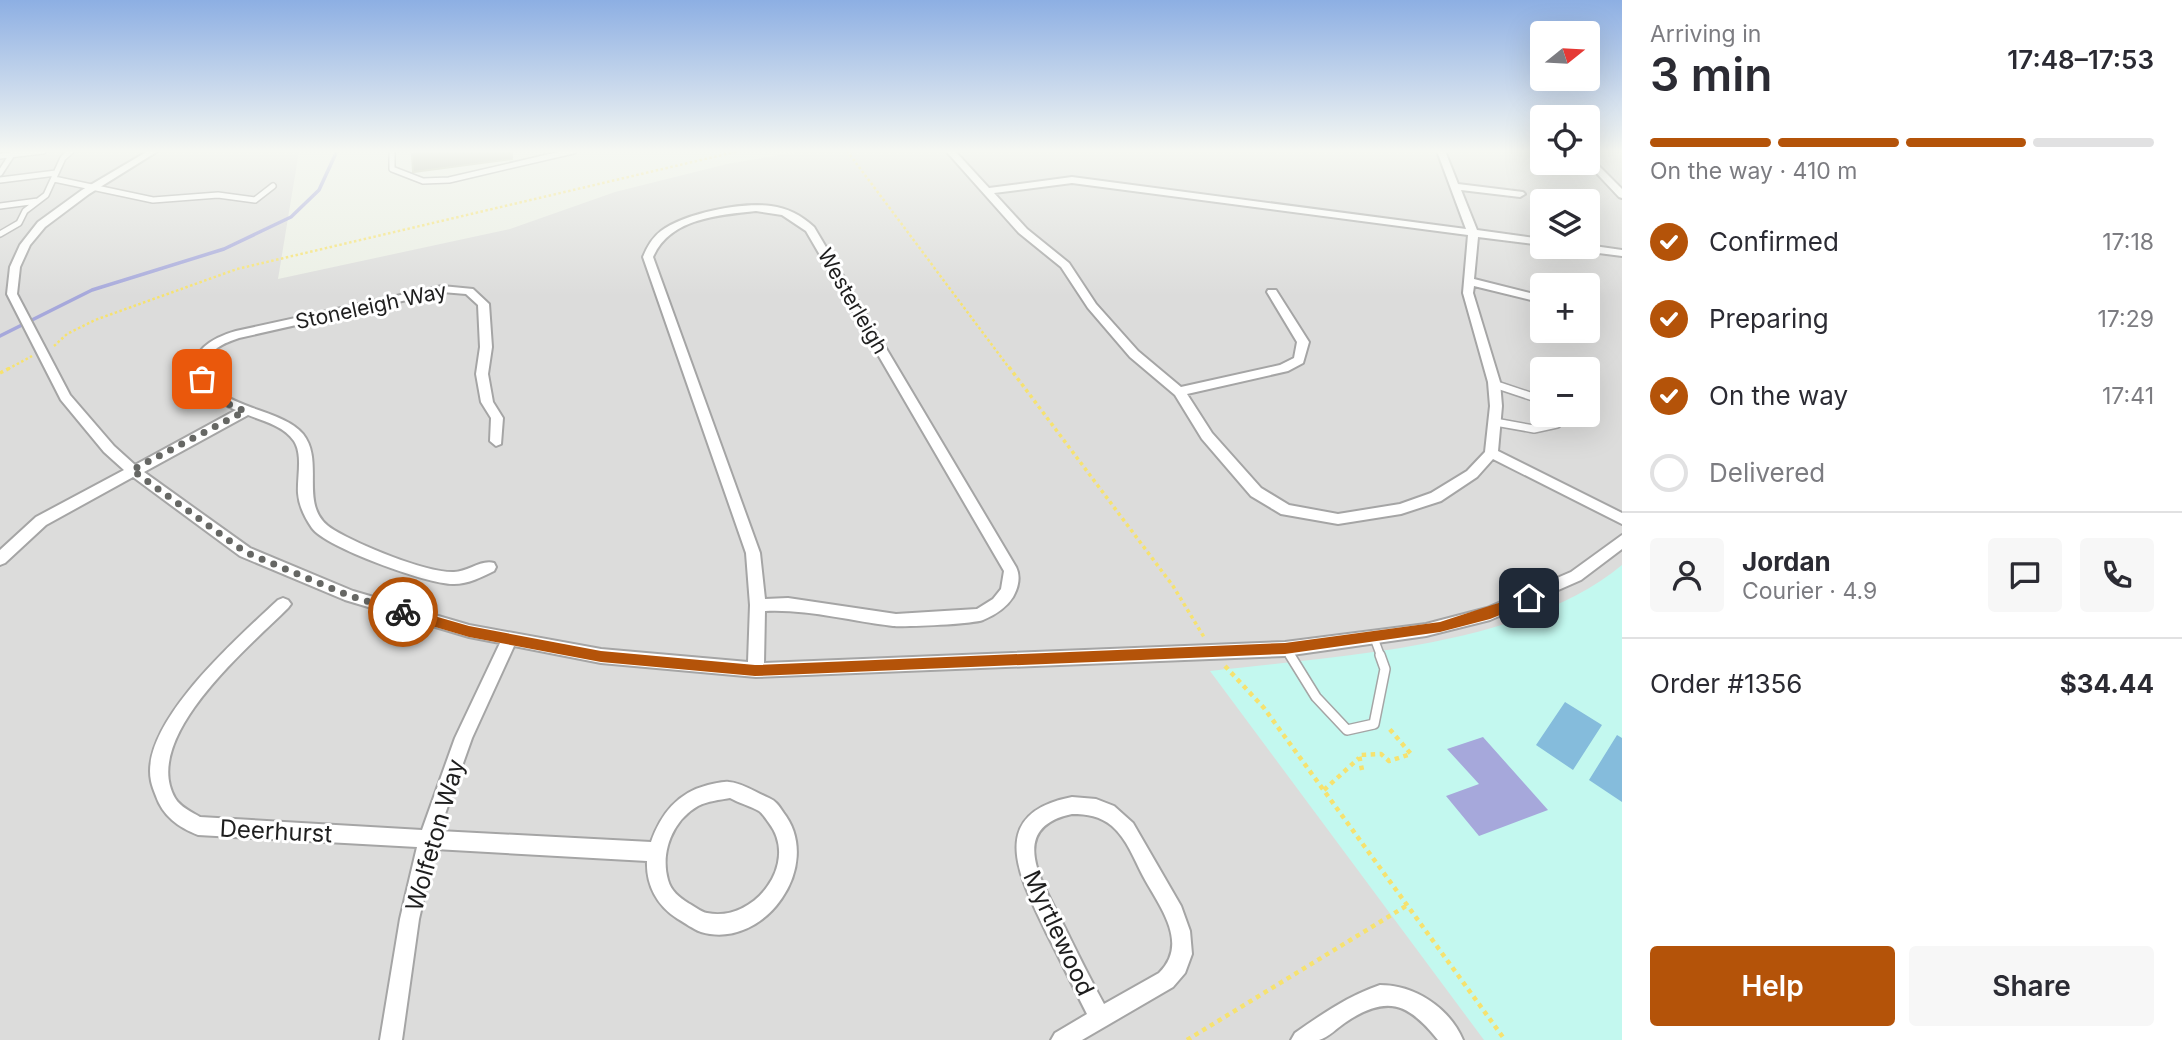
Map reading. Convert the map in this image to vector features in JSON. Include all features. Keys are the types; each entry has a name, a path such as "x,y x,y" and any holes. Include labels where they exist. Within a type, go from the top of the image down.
{"street":[{"path":"74,200 39,228 21,250 6,277 20,312 42,349 65,397 109,449 132,470 245,552 350,596 469,631 601,656 755,670 1285,649 1440,627 1503,608 1576,576 1622,541"},
{"path":"995,200 1023,231 1065,265 1092,306 1134,354 1179,392 1207,436 1240,476 1271,502 1299,514 1357,518 1402,509 1455,486 1491,453 1495,422 1494,384 1468,293 1473,233 1460,200"},
{"path":"1220,200 1530,240"},
{"name":"Westerleigh","path":"755,670 758,606 753,553 648,257 657,238 674,228 729,212 765,208 796,217 810,229 1012,571 1013,579 1007,595 979,615 896,620 788,604 758,606"},
{"path":"1600,250 1622,253"},
{"path":"1468,281 1530,296"},
{"name":"Stoneleigh Way","path":"245,411 226,403 199,373 202,355 217,343 236,334 442,289 469,291 483,304 486,347 482,374 487,402 497,418 496,441"},
{"path":"1179,392 1284,368 1299,360 1303,342 1272,292"},
{"path":"0,559 41,521 245,411 264,414 298,436 304,450 306,503 319,528 330,536 391,561 448,578 461,577 489,567"},
{"path":"1491,453 1622,519"},
{"name":"Deerhurst","path":"283,604 192,699 171,726 160,754 158,782 168,806 198,826 656,852"},
{"name":"Wolfeton Way","path":"391,1040 414,906 439,802 476,706 510,639"},
{"path":"730,790 754,795 774,809 787,831 791,856 785,882 768,905 744,920 717,925 691,918 670,902 658,878 656,852 665,827 682,806 705,793 730,790"},
{"name":"Myrtlewood","path":"1062,1040 1166,980 1178,968 1182,949 1180,927 1126,828 1088,804 1070,805 1050,811 1035,822 1026,839 1025,862 1034,887 1099,1017"},
{"path":"1302,1040 1362,1000 1385,994 1414,999 1430,1012 1452,1040"}],"lane":[{"path":"164,200 183,200"},
{"path":"0,206 38,201"},
{"path":"0,235 19,223 25,211 38,201"},
{"path":"1494,384 1530,396"},
{"path":"1495,422 1532,430 1549,427"},
{"path":"1285,649 1316,697 1347,730 1374,724 1385,669 1374,638"}],"path":[{"path":"0,373 95,320 237,269 533,200"},
{"path":"883,200 1173,586 1201,634"},
{"path":"1228,670 1264,708 1505,1040"},
{"path":"1324,790 1359,758 1359,755 1377,753 1389,761 1410,754 1385,724"},
{"path":"1359,758 1362,770"},
{"path":"1187,1040 1406,906"}],"shaded area":[{"path":"0,200 291,200 278,279 510,229 594,200 1530,200 1530,259 1600,259 1600,200 1622,200 1622,1040 0,1040"},
{"path":"1622,565 1622,1040 1484,1040 1210,671 1369,653 1481,631 1533,614 1581,593"},
{"path":"1565,702 1602,725 1573,770 1536,745"},
{"path":"1617,735 1622,738 1622,802 1589,780"},
{"path":"1483,737 1548,810 1479,836 1446,796 1479,784 1447,749"}],"waterway":[{"path":"0,336 92,290 224,249 291,217 309,200"}],"way so far":[{"path":"202,379 226,403 245,411 132,470 245,552 350,596 403,612"}],"route":[{"path":"403,612 469,631 601,656 755,670 1285,649 1440,627 1490,614 1529,598"}]}
